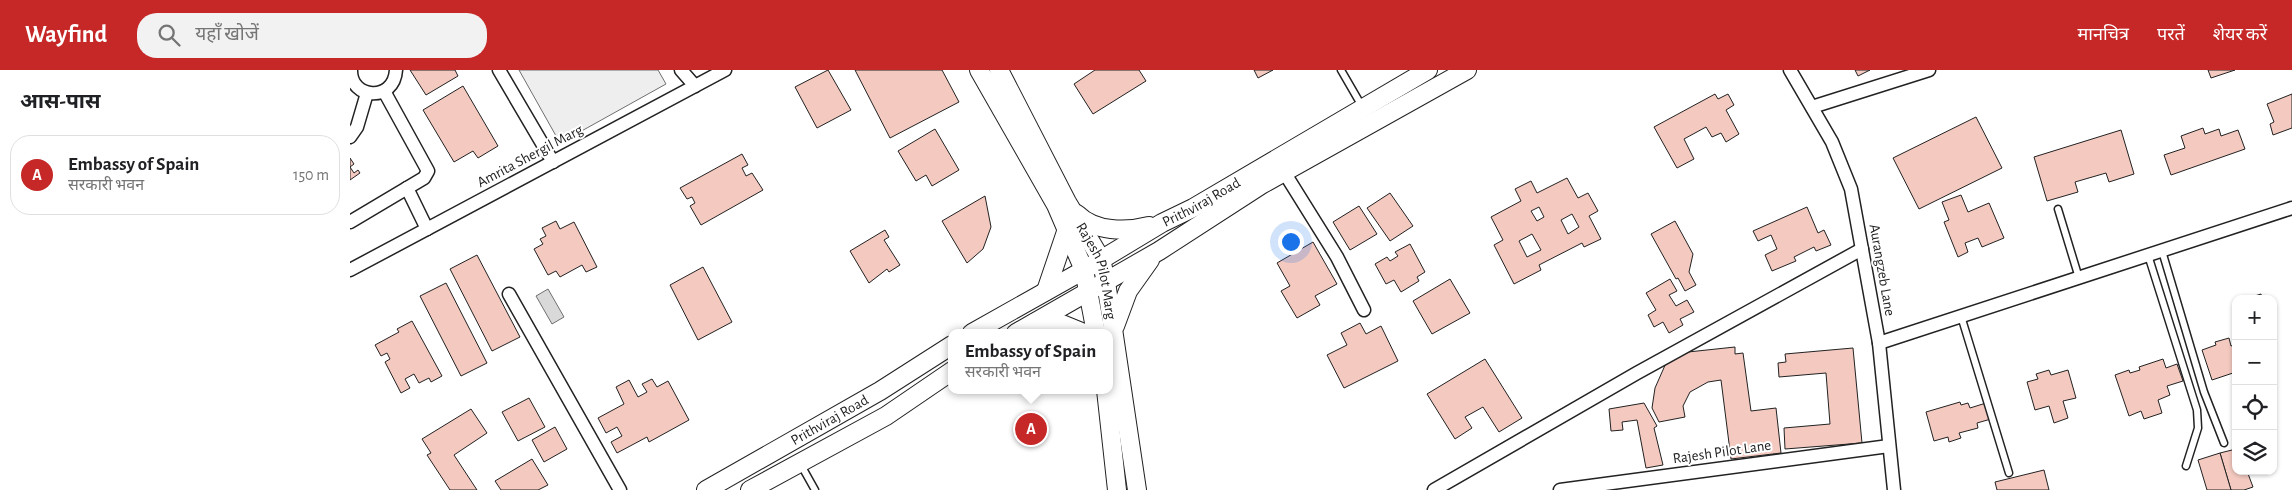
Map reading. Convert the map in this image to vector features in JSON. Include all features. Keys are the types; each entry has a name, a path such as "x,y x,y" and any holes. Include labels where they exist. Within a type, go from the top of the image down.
{"main road":[{"name":"Rajesh Pilot Marg","path":"979,70 1056,205 1067,229 1084,270 1095,329"},
{"name":"Rajesh Pilot Marg","path":"999,70 1067,202 1101,259 1113,329"},
{"name":"Prithviraj Road","path":"1023,329 1158,251 1284,172 1368,116 1428,70"},
{"name":"Prithviraj Road","path":"979,329 1084,270 1162,223 1368,116 1467,70"},
{"path":"1067,202 1084,221 1097,226 1125,230 1162,223"},
{"path":"1046,291 1067,229"},
{"path":"1114,337 1115,322 1128,291 1158,251"},
{"path":"1033,323 1062,324 1074,329"},
{"name":"Rajesh Pilot Marg","path":"1113,330 1137,490"},
{"name":"Prithviraj Road","path":"706,490 880,391 948,348"},
{"name":"Prithviraj Road","path":"750,490 886,416 948,375"},
{"path":"1106,394 1117,490"}],"street":[{"path":"351,70 354,82 367,93 376,94 391,86 396,70"},
{"path":"499,70 553,162"},
{"path":"681,70 696,86"},
{"name":"Amrita Shergil Marg","path":"350,270 725,70"},
{"name":"Aurangzeb Lane","path":"1790,70 1832,142 1851,189 1879,343 1894,490"},
{"path":"1812,107 1929,70"},
{"path":"350,222 424,178 428,171 428,167 384,91"},
{"path":"350,137 357,127 367,93"},
{"path":"1284,172 1337,257 1364,310"},
{"path":"406,188 427,228"},
{"path":"1879,343 2292,208"},
{"path":"1434,490 1637,373 1862,248"},
{"path":"509,294 620,490"},
{"name":"Rajesh Pilot Lane","path":"1560,490 1889,446"}],"lane":[{"path":"1341,70 1368,116"},
{"path":"2058,209 2079,278"},
{"path":"2162,251 2204,392 2224,443"},
{"path":"2148,255 2196,410 2198,428 2186,466"},
{"path":"1961,316 2009,473"},
{"path":"800,464 815,490"}],"shaded area":[{"path":"519,70 658,70 666,84 560,143"},
{"path":"548,289 564,317 552,324 536,296"}],"building":[{"path":"410,70 455,70 458,76 426,95"},
{"path":"828,70 851,110 817,128 795,87"},
{"path":"855,70 942,70 959,102 890,138"},
{"path":"1095,70 1139,70 1146,81 1093,114 1074,84"},
{"path":"1254,70 1273,70 1258,78"},
{"path":"1855,70 1870,70 1858,76"},
{"path":"2208,70 2235,70 2211,78"},
{"path":"463,86 498,146 478,158 473,151 454,162 423,110"},
{"path":"1715,94 1718,99 1728,94 1734,105 1726,110 1739,134 1726,142 1721,133 1712,137 1706,127 1684,139 1694,159 1677,168 1654,127"},
{"path":"2292,94 2292,128 2273,135 2270,124 2274,122 2267,104"},
{"path":"1976,117 2002,168 1919,209 1893,158"},
{"path":"2203,128 2205,134 2219,129 2221,136 2238,130 2245,149 2171,175 2164,155 2185,148 2181,136"},
{"path":"935,129 959,170 932,186 926,175 916,181 898,151"},
{"path":"2121,130 2134,174 2109,182 2106,173 2075,182 2078,192 2047,201 2034,157"},
{"path":"742,154 748,165 742,168 746,176 752,173 763,190 701,225 690,206 695,203 692,197 687,199 680,188"},
{"path":"350,158 354,164 350,167"},
{"path":"350,167 354,173 358,170 360,173 350,180"},
{"path":"1567,178 1578,198 1588,193 1598,211 1589,216 1601,239 1584,247 1582,243 1539,265 1541,270 1514,284 1494,245 1503,240 1491,217 1521,201 1515,189 1531,181 1537,193","holes":["1539,207 1544,217 1537,221 1531,211","1572,214 1579,227 1568,234 1561,220","1532,234 1541,250 1527,257 1519,241"]},
{"path":"1390,193 1413,226 1390,241 1367,208"},
{"path":"1961,195 1968,212 1989,203 2004,238 1982,247 1978,238 1965,243 1968,252 1958,257 1944,222 1949,220 1942,202"},
{"path":"985,196 991,227 983,249 967,263 942,221"},
{"path":"1359,206 1377,234 1350,250 1333,222"},
{"path":"1807,207 1818,233 1824,230 1831,245 1816,251 1814,247 1794,257 1796,261 1772,271 1765,255 1777,249 1771,235 1758,241 1753,231"},
{"path":"556,221 560,229 574,222 597,267 586,272 582,265 560,277 556,271 548,275 534,249 543,244 540,239 546,236 542,228"},
{"path":"1675,221 1693,254 1689,272 1696,285 1685,291 1678,278 1676,279 1651,234"},
{"path":"885,230 889,237 884,240 900,265 889,272 887,269 869,283 850,251"},
{"path":"1313,242 1337,284 1315,296 1320,305 1297,318 1281,291 1290,286 1277,263"},
{"path":"1410,244 1425,272 1417,277 1419,281 1401,292 1394,280 1386,284 1375,264 1387,257 1390,261 1398,256 1395,252"},
{"path":"477,255 520,337 492,351 450,269"},
{"path":"703,267 732,322 698,340 670,285"},
{"path":"1450,279 1470,313 1432,334 1413,301"},
{"path":"1670,279 1677,291 1669,295 1676,306 1687,300 1694,312 1680,319 1683,325 1669,333 1663,322 1654,327 1648,315 1656,310 1646,293"},
{"path":"446,283 487,363 461,376 420,296"},
{"path":"412,321 442,376 431,382 429,378 419,383 414,374 405,379 410,388 401,393 385,362 390,359 387,353 381,356 375,345 399,332 397,329"},
{"path":"1360,323 1366,334 1381,326 1398,361 1344,388 1327,355 1347,345 1341,333"},
{"path":"2229,338 2232,346 2232,373 2212,380 2202,350 2216,345 2215,342"},
{"path":"1735,347 1735,354 1743,353 1751,411 1776,408 1781,453 1731,459 1721,380 1708,382 1690,392 1683,406 1685,417 1659,422 1652,408 1655,388 1666,363 1688,352"},
{"path":"1853,348 1862,443 1785,449 1784,428 1830,424 1826,373 1779,377 1778,363 1786,362 1785,354"},
{"path":"1485,359 1522,418 1499,432 1483,407 1465,417 1472,428 1455,439 1427,394"},
{"path":"2163,359 2166,368 2177,364 2183,381 2167,386 2170,395 2158,400 2162,413 2144,419 2141,411 2129,416 2115,375 2129,370 2130,373 2140,370 2139,367"},
{"path":"2049,370 2051,375 2068,370 2076,398 2063,401 2068,418 2054,423 2049,406 2035,410 2027,382 2038,379 2036,374"},
{"path":"652,379 657,387 668,381 689,420 649,442 647,437 617,453 611,442 622,436 617,427 606,433 598,418 624,404 616,387 629,380 638,397 647,392 642,384"},
{"path":"529,398 545,427 518,441 502,412"},
{"path":"1960,402 1961,405 1968,403 1970,408 1986,403 1991,419 1977,423 1978,428 1959,433 1961,438 1949,442 1948,437 1934,441 1926,412"},
{"path":"1644,403 1657,426 1654,428 1663,465 1646,468 1637,420 1622,422 1623,430 1611,431 1609,409"},
{"path":"471,409 487,433 454,455 477,490 450,490 427,455 431,453 422,439"},
{"path":"555,427 567,449 544,462 532,440"},
{"path":"2232,450 2232,475 2248,475 2253,487 2244,490 2231,490 2220,453"},
{"path":"2220,453 2231,490 2207,490 2198,460"},
{"path":"532,459 548,485 538,490 501,490 495,481"},
{"path":"2044,470 2049,490 1997,490 1995,482"}],"place":[{"name":"Embassy of Spain","path":"1031,429"}]}
